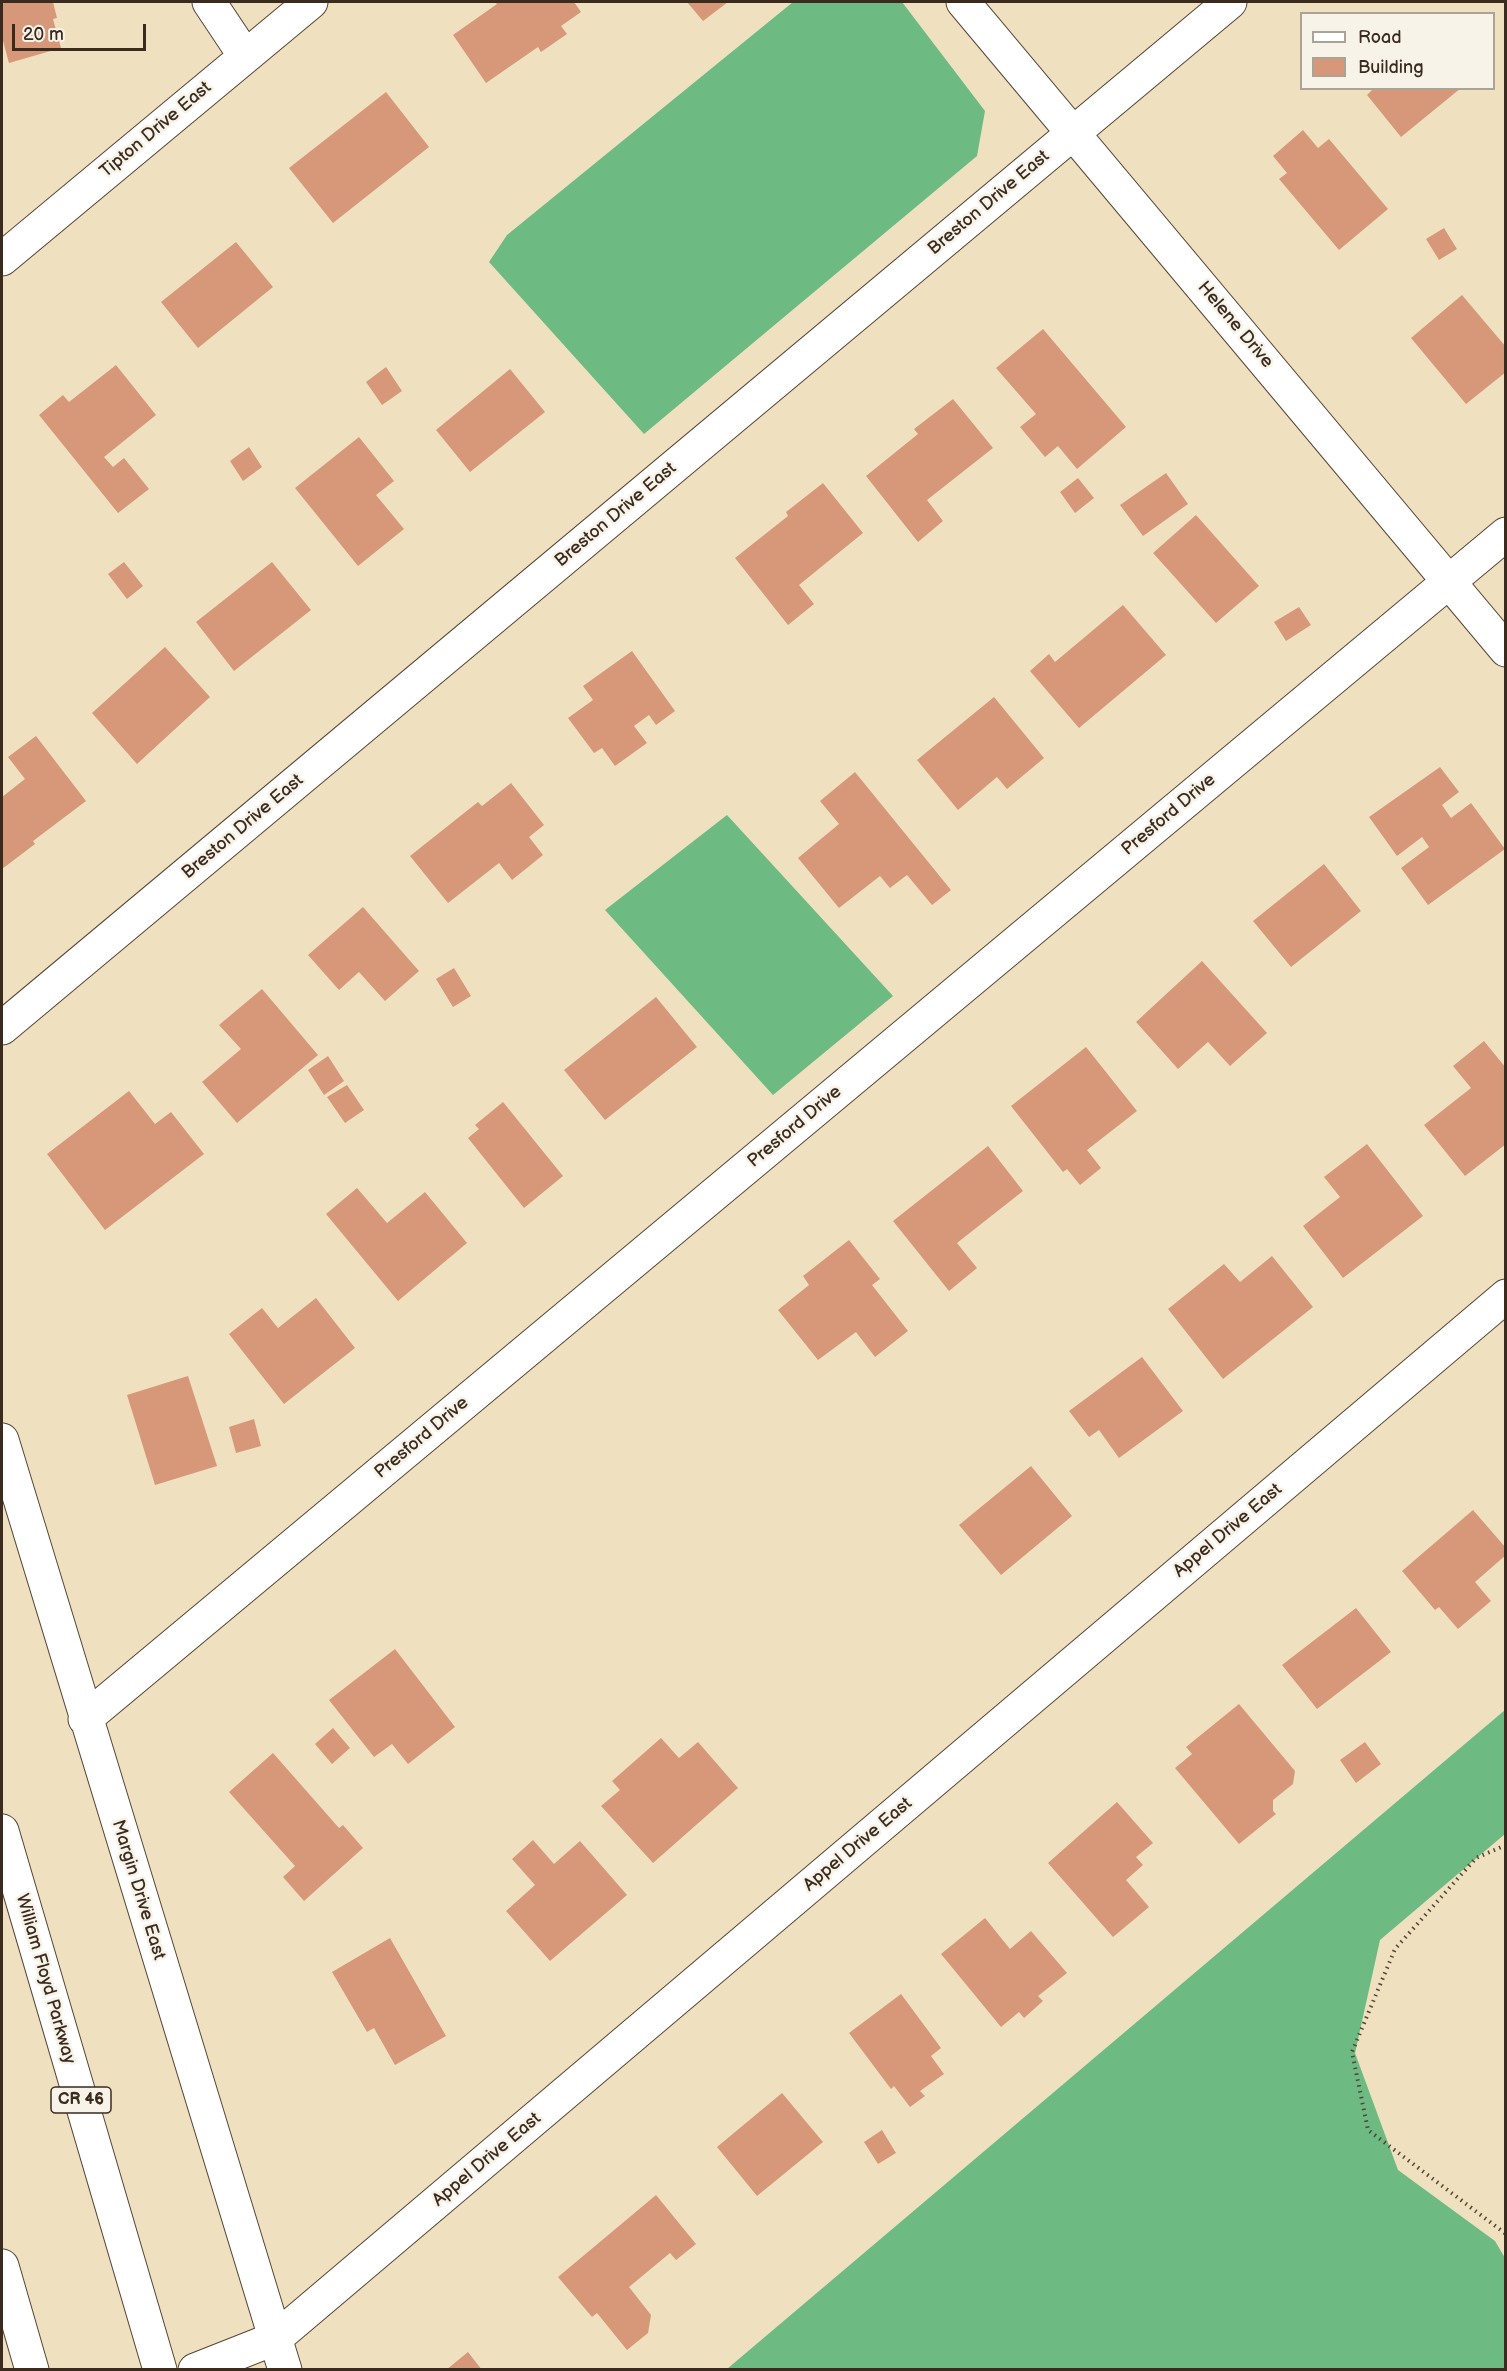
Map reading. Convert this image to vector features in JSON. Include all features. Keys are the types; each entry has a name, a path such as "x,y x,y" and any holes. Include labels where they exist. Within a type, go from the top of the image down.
{"main road":[{"path":"210,2 245,56"},
{"name":"Tipton Drive East","path":"2,259 311,2"},
{"name":"Helene Drive","path":"963,2 1506,650"},
{"name":"Breston Drive East","path":"2,1028 1230,2"},
{"name":"Presford Drive","path":"85,1719 1506,534"},
{"name":"Appel Drive East","path":"195,2370 276,2338 1506,1296"},
{"name":"Margin Drive East","path":"2,1440 85,1719 285,2370"},
{"name":"William Floyd Parkway","path":"2,1831 160,2370"},
{"path":"2,2266 32,2370"}],"path":[{"path":"1506,1845 1476,1858 1395,1949 1352,2052 1368,2130 1506,2234"}],"green space":[{"path":"793,2 902,2 985,111 977,156 644,434 489,262 507,235"},
{"path":"727,815 893,996 773,1095 605,910"},
{"path":"1505,1710 1505,1834 1380,1940 1355,2053 1398,2170 1495,2241 1505,2258 1505,2369 727,2369"}],"building":[{"path":"2,2 53,2 57,18 53,19 61,48 9,63 2,37"},
{"path":"495,2 574,2 581,12 561,26 567,34 541,52 538,47 486,83 453,35 497,4"},
{"path":"687,2 728,2 703,21"},
{"path":"1372,90 1459,90 1401,137 1367,95"},
{"path":"386,92 429,147 333,223 289,168"},
{"path":"1303,130 1318,148 1329,139 1388,209 1339,250 1279,179 1287,173 1273,156"},
{"path":"1444,228 1457,249 1439,260 1426,239"},
{"path":"236,242 273,287 198,348 161,302"},
{"path":"1462,295 1506,347 1506,372 1466,404 1411,338"},
{"path":"1043,329 1126,427 1077,469 1058,446 1045,457 1020,427 1036,414 996,368"},
{"path":"116,365 156,415 104,457 113,467 124,458 149,489 118,513 39,415 63,395 69,402"},
{"path":"386,367 402,391 382,405 366,382"},
{"path":"510,369 545,412 470,472 436,430"},
{"path":"953,399 993,448 927,500 943,521 918,542 866,476 918,434 914,429"},
{"path":"359,437 394,481 376,495 404,529 358,566 295,488"},
{"path":"249,447 262,467 243,481 230,461"},
{"path":"1166,473 1188,504 1143,536 1120,505"},
{"path":"1078,478 1094,498 1075,513 1060,492"},
{"path":"823,483 863,533 799,585 814,604 788,625 735,558 788,516 786,512"},
{"path":"1196,515 1259,586 1216,623 1153,553"},
{"path":"124,562 143,586 127,599 108,574"},
{"path":"272,562 311,610 234,671 196,622"},
{"path":"1123,605 1166,655 1079,728 1030,671 1049,654 1055,662"},
{"path":"1299,607 1311,625 1286,641 1274,622"},
{"path":"165,647 210,697 137,764 92,713"},
{"path":"632,651 675,711 656,725 649,715 634,726 647,743 615,766 602,748 594,753 568,718 593,700 583,686"},
{"path":"994,697 1044,758 1007,789 997,777 958,810 917,760"},
{"path":"36,736 86,801 33,841 35,844 2,869 2,797 25,779 8,757"},
{"path":"1440,767 1459,792 1442,805 1451,818 1471,803 1505,849 1428,905 1401,868 1429,847 1422,837 1397,856 1369,817"},
{"path":"855,772 951,890 932,905 907,875 890,888 880,876 839,908 798,858 839,824 820,801"},
{"path":"511,783 544,825 529,837 543,855 512,880 499,863 448,903 410,856 478,802 482,806"},
{"path":"1324,864 1361,911 1291,967 1253,921"},
{"path":"363,907 419,971 385,1001 359,972 339,990 308,955"},
{"path":"1202,961 1267,1033 1230,1066 1208,1042 1178,1069 1136,1022"},
{"path":"454,968 471,996 453,1007 436,979"},
{"path":"262,989 318,1055 237,1123 202,1082 241,1049 219,1025"},
{"path":"656,997 697,1047 605,1120 564,1070"},
{"path":"1484,1041 1506,1068 1506,1144 1465,1176 1424,1125 1471,1088 1453,1066"},
{"path":"1086,1047 1137,1111 1087,1150 1101,1168 1080,1185 1067,1169 1063,1172 1011,1106"},
{"path":"328,1056 344,1081 324,1095 308,1070"},
{"path":"347,1085 364,1110 345,1123 327,1097"},
{"path":"129,1091 155,1124 171,1112 204,1154 105,1230 47,1154"},
{"path":"503,1102 563,1176 524,1208 468,1138 479,1129 475,1125"},
{"path":"1367,1144 1423,1216 1343,1278 1303,1226 1340,1197 1324,1177"},
{"path":"988,1146 1023,1191 957,1243 977,1268 949,1291 893,1221"},
{"path":"357,1188 387,1223 425,1192 467,1243 398,1301 326,1214"},
{"path":"849,1240 880,1279 872,1285 908,1331 875,1357 856,1332 818,1360 778,1310 809,1285 803,1276"},
{"path":"1272,1256 1313,1307 1223,1379 1168,1309 1224,1264 1240,1282"},
{"path":"316,1298 355,1348 284,1404 229,1334 262,1308 278,1328"},
{"path":"1142,1357 1183,1411 1119,1458 1099,1430 1089,1437 1069,1411"},
{"path":"188,1376 217,1466 155,1485 127,1395"},
{"path":"254,1419 261,1446 236,1453 229,1427"},
{"path":"1031,1466 1072,1516 1001,1575 959,1525"},
{"path":"1473,1510 1506,1548 1506,1555 1475,1582 1491,1601 1458,1629 1439,1607 1435,1610 1402,1571"},
{"path":"1356,1608 1391,1652 1317,1709 1282,1665"},
{"path":"395,1649 455,1727 408,1764 392,1744 374,1757 329,1700"},
{"path":"1239,1704 1295,1771 1293,1784 1273,1800 1273,1811 1276,1814 1239,1844 1175,1768 1192,1754 1186,1747"},
{"path":"333,1728 350,1748 332,1764 315,1744"},
{"path":"661,1738 679,1758 698,1742 738,1788 653,1863 601,1806 620,1790 612,1781"},
{"path":"1365,1742 1381,1764 1356,1783 1340,1760"},
{"path":"273,1753 339,1828 343,1825 363,1848 304,1901 283,1877 295,1866 229,1792"},
{"path":"1117,1802 1153,1843 1136,1857 1143,1865 1126,1880 1149,1907 1113,1937 1048,1863"},
{"path":"533,1840 554,1864 580,1841 627,1895 550,1961 506,1911 535,1885 512,1859"},
{"path":"985,1918 1010,1949 1031,1931 1067,1973 1038,1996 1043,2001 1024,2018 1019,2012 1001,2027 941,1954"},
{"path":"390,1938 446,2036 395,2065 374,2028 367,2032 332,1972"},
{"path":"901,1994 941,2048 931,2056 944,2074 920,2091 925,2096 910,2107 894,2086 891,2089 849,2033"},
{"path":"782,2093 823,2142 757,2196 717,2147"},
{"path":"882,2130 896,2153 878,2164 864,2142"},
{"path":"656,2195 696,2244 676,2260 670,2253 629,2287 651,2315 648,2333 627,2350 597,2313 592,2317 558,2277"},
{"path":"468,2352 482,2370 446,2370"}]}
